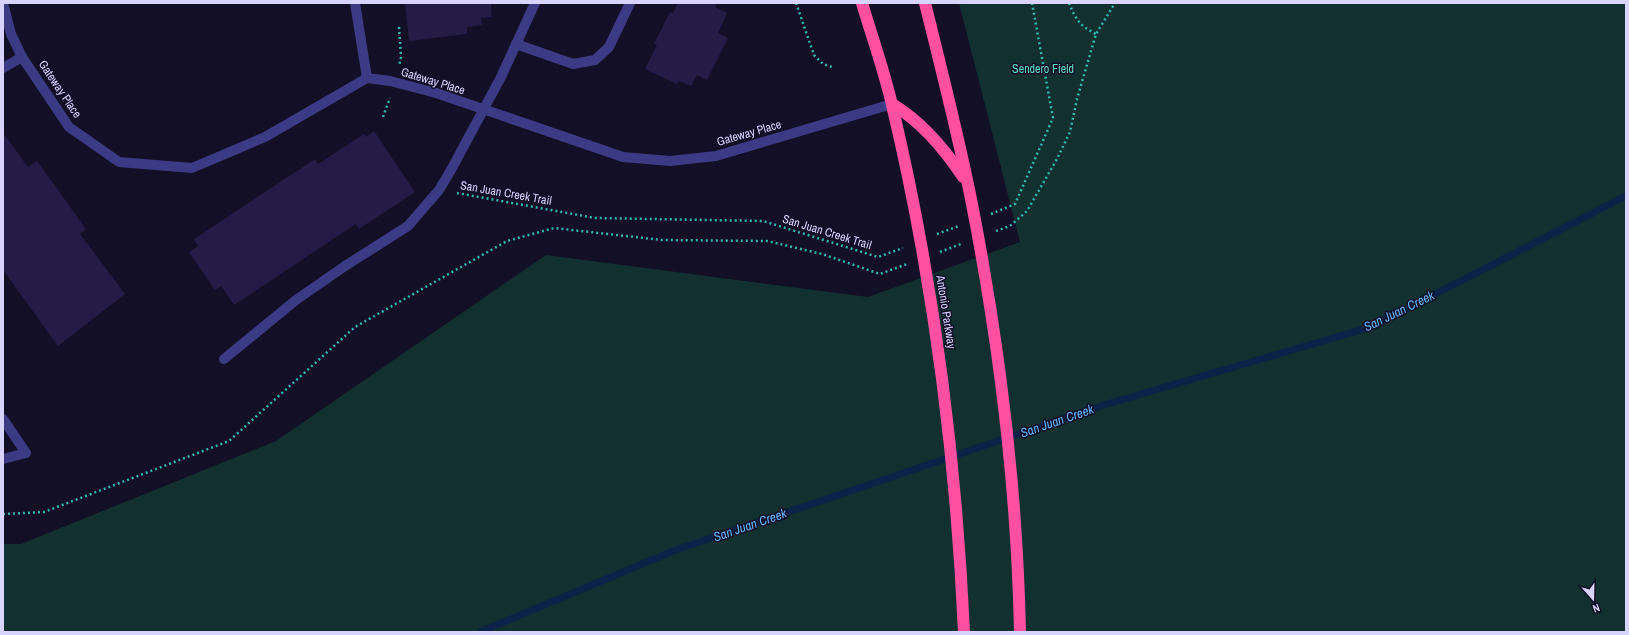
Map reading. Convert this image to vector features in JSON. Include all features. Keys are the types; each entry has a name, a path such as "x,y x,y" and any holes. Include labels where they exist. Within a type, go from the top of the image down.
{"highway":[{"name":"Antonio Parkway","path":"862,3 892,104 914,210 937,341 953,473 964,632"},
{"path":"925,3 971,198 994,329 1010,472 1020,632"},
{"path":"892,104 920,124 941,147 968,184"}],"lane":[{"name":"Gateway Place","path":"3,3 11,34 22,56 69,127 119,162 192,168 265,137 367,78 436,93 623,157 670,161 716,156 892,104"},
{"path":"354,3 367,78"},
{"path":"224,359 296,300 345,266 408,226 439,190 516,44 535,3"},
{"path":"516,44 573,64 595,60 608,47 630,3"},
{"name":"Gateway Place","path":"3,68 22,56"},
{"path":"3,419 26,453 3,460"}],"path":[{"path":"796,3 814,55 823,64 832,67"},
{"path":"986,216 1015,204 1053,118 1032,3"},
{"path":"1069,3 1075,17 1084,28 1096,34"},
{"path":"996,232 1010,226 1027,211 1057,160 1070,132 1077,98 1096,34 1115,3"},
{"path":"395,83 401,57 399,27"},
{"name":"San Juan Creek Trail","path":"439,190 595,218 763,221 878,257 907,246"},
{"path":"936,235 965,224"},
{"path":"3,514 44,512 229,441 355,327 508,241 541,231 554,228 662,240 768,241 822,254 880,274 908,263"},
{"path":"938,253 967,242"}],"green space":[{"name":"Sendero Field","path":"959,3 1626,3 1626,632 3,632 3,544 21,544 276,441 546,255 868,297 1020,242"}],"building":[{"path":"405,3 491,3 492,17 481,18 482,25 467,27 467,34 409,41"},
{"path":"678,3 717,3 715,7 727,13 718,33 728,38 707,80 697,75 691,86 679,81 677,84 645,69 657,45 654,44 670,12 673,13"},
{"path":"374,131 415,192 359,229 356,224 234,305 221,286 215,290 189,252 198,246 194,239 315,159 318,164 364,134 366,137"},
{"path":"3,133 28,167 37,161 86,229 80,234 125,294 58,346 3,270"}],"waterway":[{"name":"San Juan Creek","path":"480,632 673,551 1107,404 1371,327 1626,196"}]}
